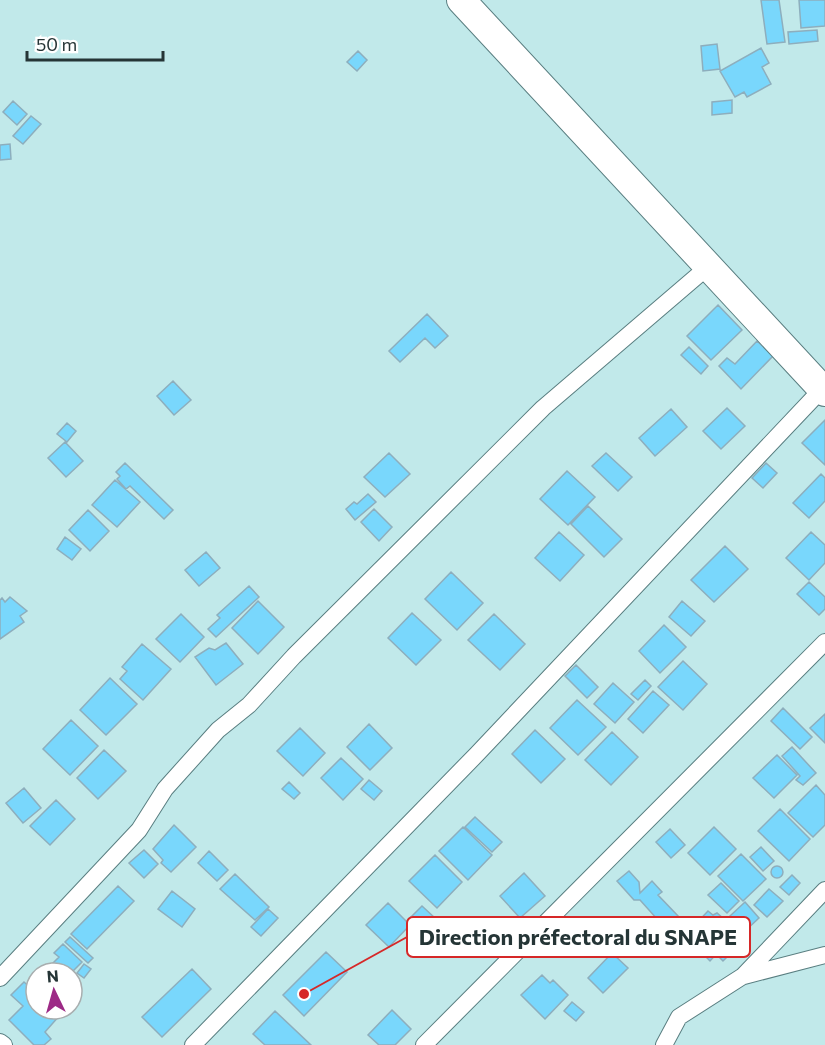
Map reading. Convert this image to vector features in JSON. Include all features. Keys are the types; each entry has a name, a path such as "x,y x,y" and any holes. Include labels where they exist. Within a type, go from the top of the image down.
{"highway":[{"path":"461,0 532,79 710,265 823,390"}],"street":[{"path":"0,978 139,830 165,789 218,730 249,705 294,656 543,408 710,265"},
{"path":"193,1045 477,754 823,390"},
{"path":"424,1045 825,642"},
{"path":"664,1045 679,1017 743,976 825,890"},
{"path":"743,976 825,955"},
{"path":"0,1042 4,1045"}],"building":[{"path":"761,0 779,0 785,42 767,44"},
{"path":"799,0 825,0 825,26 801,28"},
{"path":"817,30 818,41 789,44 788,32"},
{"path":"717,44 720,69 703,71 701,46"},
{"path":"761,48 769,63 762,67 771,84 747,97 744,92 735,97 720,71"},
{"path":"358,51 367,60 357,71 347,62"},
{"path":"732,100 732,113 712,115 712,102"},
{"path":"13,101 27,114 17,125 3,112"},
{"path":"31,116 41,124 23,144 13,136"},
{"path":"10,144 11,159 0,160 0,145"},
{"path":"718,305 742,330 711,360 687,336"},
{"path":"427,314 448,336 435,348 425,338 400,362 389,351"},
{"path":"757,341 773,356 741,389 719,366 727,358 735,364"},
{"path":"689,347 708,366 701,374 681,355"},
{"path":"173,381 191,400 174,415 157,396"},
{"path":"727,408 745,426 721,449 703,431"},
{"path":"671,409 687,427 655,456 639,438"},
{"path":"825,420 825,465 802,443"},
{"path":"67,423 76,431 67,442 57,434"},
{"path":"65,442 83,461 66,477 48,458"},
{"path":"389,453 410,474 385,497 364,477"},
{"path":"606,453 632,477 618,491 592,466"},
{"path":"125,463 173,510 164,519 130,486 126,489 117,479 120,476 116,472"},
{"path":"766,463 777,473 763,488 752,478"},
{"path":"567,471 595,497 568,525 540,499"},
{"path":"821,474 825,478 825,501 809,518 793,503"},
{"path":"115,480 140,502 117,527 92,505"},
{"path":"368,494 376,502 355,520 346,509 354,502 357,504"},
{"path":"588,506 622,539 604,557 571,524"},
{"path":"374,509 392,527 379,541 361,522"},
{"path":"88,510 109,531 90,551 69,530"},
{"path":"559,532 584,555 560,581 535,558"},
{"path":"811,532 825,545 825,563 809,580 786,558"},
{"path":"65,537 81,549 72,560 57,549"},
{"path":"725,546 748,569 714,602 691,580"},
{"path":"206,552 220,568 199,586 185,570"},
{"path":"451,572 483,603 457,630 425,599"},
{"path":"809,582 825,597 825,609 819,615 797,594"},
{"path":"249,586 259,597 216,637 208,629 220,618 217,615"},
{"path":"10,597 27,611 20,616 24,622 0,639 0,600 2,598 5,602"},
{"path":"258,601 284,627 258,654 232,628"},
{"path":"682,601 705,621 691,636 669,617"},
{"path":"412,613 441,640 416,665 388,638"},
{"path":"181,614 204,637 180,662 156,639"},
{"path":"494,614 525,644 500,670 468,640"},
{"path":"664,625 686,647 660,673 639,651"},
{"path":"226,643 243,664 216,685 195,657 209,648 215,650"},
{"path":"142,644 171,669 143,700 120,679 127,671 122,667"},
{"path":"683,661 707,684 683,710 658,687"},
{"path":"576,665 598,687 587,698 565,676"},
{"path":"110,678 137,704 106,735 80,710"},
{"path":"645,680 651,686 638,700 631,694"},
{"path":"613,683 634,702 615,723 594,704"},
{"path":"653,691 669,705 643,733 628,719"},
{"path":"577,700 606,727 578,755 550,728"},
{"path":"783,708 812,737 800,749 771,721"},
{"path":"825,714 825,743 810,728"},
{"path":"71,720 98,746 70,775 43,749"},
{"path":"369,724 392,748 370,770 347,747"},
{"path":"300,728 325,753 303,776 277,751"},
{"path":"535,730 565,759 541,783 512,754"},
{"path":"612,732 638,757 611,785 585,760"},
{"path":"792,747 816,773 803,785 796,780 800,776 782,756"},
{"path":"104,750 126,771 98,799 77,778"},
{"path":"777,755 797,775 774,798 753,778"},
{"path":"341,758 363,779 343,800 321,778"},
{"path":"369,780 382,791 374,800 361,789"},
{"path":"289,782 300,793 294,799 282,789"},
{"path":"816,785 825,795 825,825 813,837 788,813"},
{"path":"24,788 41,808 23,823 6,803"},
{"path":"56,800 75,819 50,845 30,826"},
{"path":"780,809 810,839 789,861 758,831"},
{"path":"475,817 502,842 492,852 465,827"},
{"path":"174,825 196,847 171,872 161,863 163,860 153,849"},
{"path":"463,827 492,855 468,880 439,851"},
{"path":"714,827 736,849 710,875 688,853"},
{"path":"670,829 685,845 671,858 656,842"},
{"path":"761,847 774,861 763,871 750,857"},
{"path":"144,850 158,864 144,878 129,863"},
{"path":"209,851 228,870 217,881 198,863"},
{"path":"741,854 766,879 743,901 718,876"},
{"path":"435,855 462,882 437,908 409,881"},
{"path":"779,866 783,872 779,878 775,878 771,870"},
{"path":"629,871 639,882 640,893 652,881 662,892 658,895 679,917 666,929 640,900 634,900 617,881"},
{"path":"524,873 545,896 520,918 500,896"},
{"path":"235,874 269,907 255,920 220,889"},
{"path":"792,875 800,883 789,895 780,887"},
{"path":"721,883 739,901 727,913 708,895"},
{"path":"118,886 134,901 87,949 71,934"},
{"path":"769,889 783,901 767,917 754,905"},
{"path":"172,891 195,909 182,927 158,909"},
{"path":"745,902 759,918 745,931 730,916"},
{"path":"388,903 410,925 389,947 366,925"},
{"path":"422,906 436,919 424,930 411,917"},
{"path":"268,909 278,918 261,936 251,927"},
{"path":"708,911 713,915 717,913 726,921 724,924 734,935 710,961 688,939 697,930 693,927"},
{"path":"739,928 748,936 723,961 717,955 737,935 735,933"},
{"path":"70,937 93,958 88,963 65,942"},
{"path":"63,944 81,961 55,961 59,957 54,953"},
{"path":"326,952 347,972 304,1016 283,995"},
{"path":"612,953 628,968 603,993 588,978"},
{"path":"84,964 91,969 84,978"},
{"path":"192,969 211,989 162,1037 142,1017"},
{"path":"542,975 550,983 553,980 568,995 545,1019 521,995"},
{"path":"24,982 24,1021 55,1021 45,1032 51,1039 44,1045 34,1045 9,1020 23,1006 11,995"},
{"path":"572,1002 584,1012 576,1021 564,1011"},
{"path":"392,1010 411,1029 395,1045 379,1045 368,1035"},
{"path":"275,1011 311,1045 265,1045 253,1034"}],"place":[{"name":"Direction préfectoral du SNAPE","path":"304,994"}]}
